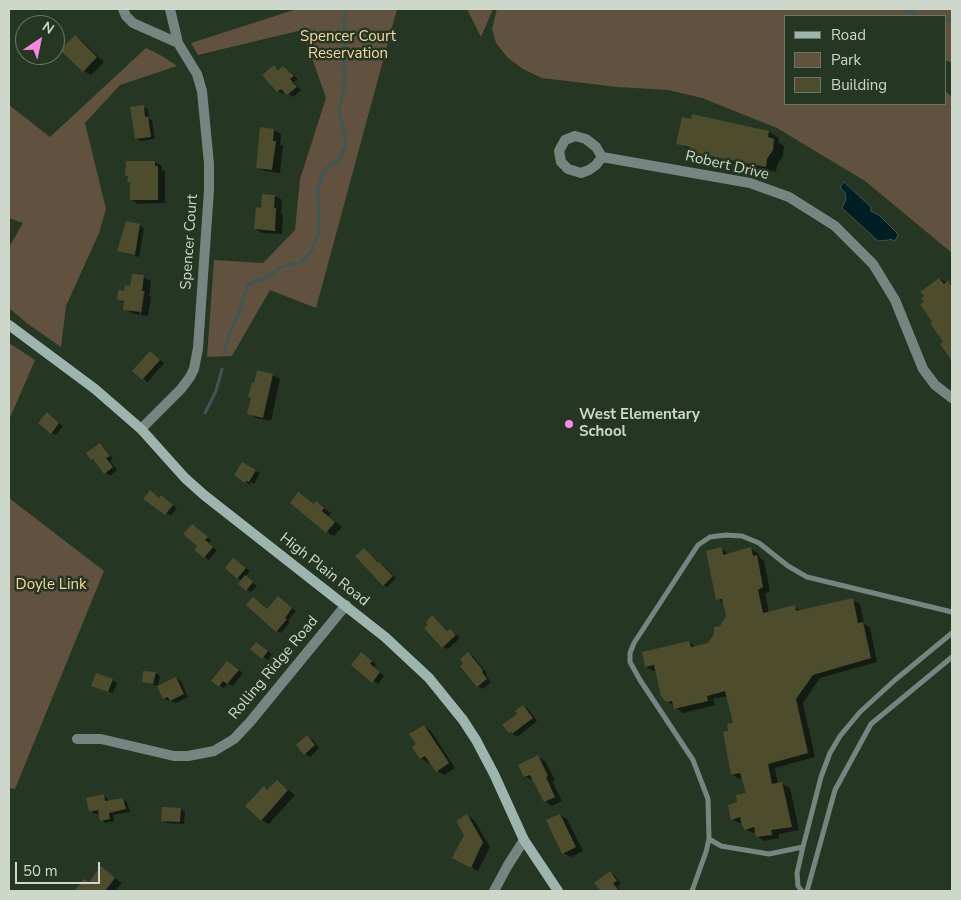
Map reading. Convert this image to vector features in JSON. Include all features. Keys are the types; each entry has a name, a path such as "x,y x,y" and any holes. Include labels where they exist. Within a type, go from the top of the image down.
{"street":[{"path":"122,9 133,23 178,43"},
{"name":"Spencer Court","path":"141,429 186,384 194,369 198,348 209,190 208,156 200,83 193,67 178,43 170,9"},
{"name":"Robert Drive","path":"602,157 750,183 789,198 835,226 873,264 895,300 923,369 935,385 952,398"},
{"name":"High Plain Road","path":"9,325 95,389 141,429 185,478 204,495 346,606 429,678 463,720 494,774 524,840 558,891"},
{"name":"Rolling Ridge Road","path":"77,739 107,740 174,756 188,756 214,751 234,739 250,722 346,606"},
{"path":"494,891 524,840"}],"lane":[{"path":"692,891 709,838 708,799 693,760 640,680 630,662 630,654 634,643 698,545 710,537 742,536 759,543 788,566 807,577 952,612"},
{"path":"802,891 798,886 797,873 830,753 840,736 860,712 952,633"},
{"path":"807,891 835,790 871,724 952,657"},
{"path":"709,838 721,846 769,854 803,847"}],"green space":[{"name":"Spencer Court Reservation","path":"297,9 397,9 316,308 270,290 232,356 207,357 214,260 263,263 295,230 300,179 326,98 302,30 198,55 191,43"},
{"path":"467,9 493,9 481,37"},
{"path":"497,9 952,9 952,63 946,60 946,15 784,15 784,105 946,105 946,92 952,97 952,253 865,181 777,128 702,98 668,90 617,87 542,78 523,69 508,58 496,43 492,29"},
{"path":"146,48 177,66 120,85 85,123 106,209 99,233 66,306 61,347 9,308 9,247 23,223 9,218 9,105 50,137"},
{"path":"9,343 35,360 9,420"},
{"name":"Doyle Link","path":"9,498 104,571 15,789 9,788"}],"water":[{"path":"844,182 871,207 871,211 879,215 897,233 895,241 890,239 878,241 842,208 846,199 845,193 840,187"}],"building":[{"path":"75,35 97,57 83,72 65,55 65,45"},
{"path":"274,65 278,70 283,66 294,76 290,79 297,87 287,95 281,89 277,92 262,75"},
{"path":"144,105 145,117 148,116 151,137 135,139 130,107"},
{"path":"692,114 769,131 768,137 774,139 773,150 767,159 766,167 689,152 690,147 676,144 682,117 691,119"},
{"path":"260,127 274,129 273,141 276,141 272,170 256,168"},
{"path":"126,161 155,161 155,166 158,166 158,200 130,200 130,182 127,183 128,176 125,176"},
{"path":"262,194 275,195 275,231 254,229 256,207 261,208"},
{"path":"126,221 140,224 135,255 117,251"},
{"path":"132,274 144,275 141,312 123,310 124,301 117,300 118,290 124,291 125,285 130,286"},
{"path":"939,278 944,284 948,281 952,287 952,361 940,344 943,342 920,304 924,302 921,298 924,296 920,292"},
{"path":"150,351 160,360 142,380 132,371"},
{"path":"257,370 273,374 263,418 247,414 251,398 248,397"},
{"path":"47,412 59,423 51,434 38,423"},
{"path":"100,443 110,456 106,458 113,467 104,474 86,453"},
{"path":"242,462 256,470 249,482 246,481 245,483 234,475"},
{"path":"150,490 159,498 161,495 173,505 165,515 143,499"},
{"path":"298,492 314,504 316,501 324,508 322,511 335,522 326,533 290,503"},
{"path":"192,524 208,537 205,540 213,547 204,558 194,550 197,546 183,534"},
{"path":"722,547 723,555 751,547 753,556 757,555 763,587 758,590 763,613 795,605 796,611 853,598 858,623 863,622 871,658 813,675 796,699 808,753 768,764 772,784 782,782 792,827 771,830 772,835 756,837 754,827 745,830 740,817 731,820 728,805 737,802 736,795 746,793 740,773 731,775 723,732 728,731 727,724 733,723 725,691 707,696 708,701 674,709 672,701 666,702 661,696 654,665 645,667 642,652 689,641 691,647 708,643 714,634 714,627 720,626 726,616 722,599 716,600 706,551"},
{"path":"364,548 393,576 383,586 355,556"},
{"path":"233,558 246,568 237,579 225,568"},
{"path":"245,575 253,582 246,591 238,584"},
{"path":"278,596 292,608 285,618 287,619 276,632 246,605 253,597 267,609"},
{"path":"432,615 447,631 450,629 456,635 442,648 424,628 428,625 426,622"},
{"path":"256,642 268,651 262,659 250,649"},
{"path":"361,652 372,661 370,664 380,672 372,683 351,665"},
{"path":"468,652 483,670 482,672 487,679 477,687 460,666 463,663 460,659"},
{"path":"227,661 239,670 227,684 223,681 219,687 211,681"},
{"path":"143,671 156,672 153,684 142,682"},
{"path":"96,673 113,679 108,692 91,686"},
{"path":"176,677 184,694 170,701 168,697 163,699 157,686"},
{"path":"523,705 533,718 512,734 511,732 509,733 502,725 517,714 515,711"},
{"path":"424,725 449,763 436,772 425,756 420,759 412,747 416,744 409,734"},
{"path":"307,735 315,745 304,755 296,745"},
{"path":"538,755 555,797 544,802 530,775 524,777 518,765"},
{"path":"277,780 288,790 261,821 245,806 264,786 267,790"},
{"path":"104,794 105,801 123,798 126,809 109,813 110,819 100,821 98,810 89,812 86,798"},
{"path":"162,807 181,808 180,822 161,821"},
{"path":"467,814 483,842 471,868 452,858 464,835 456,821"},
{"path":"560,814 576,847 562,854 546,820"},
{"path":"101,866 115,878 105,891 74,891 84,879 89,882"},
{"path":"610,871 617,881 613,883 619,891 601,891 594,883"}],"waterway":[{"path":"224,352 248,284 268,277 281,267 302,262 312,250 319,232 318,188 325,169 339,160 346,145 339,108 345,84 344,21 347,9"},
{"path":"904,9 916,15"},
{"path":"946,18 952,21"},
{"path":"205,413 216,391 222,369"}],"place":[{"name":"West Elementary School","path":"569,424"}]}
